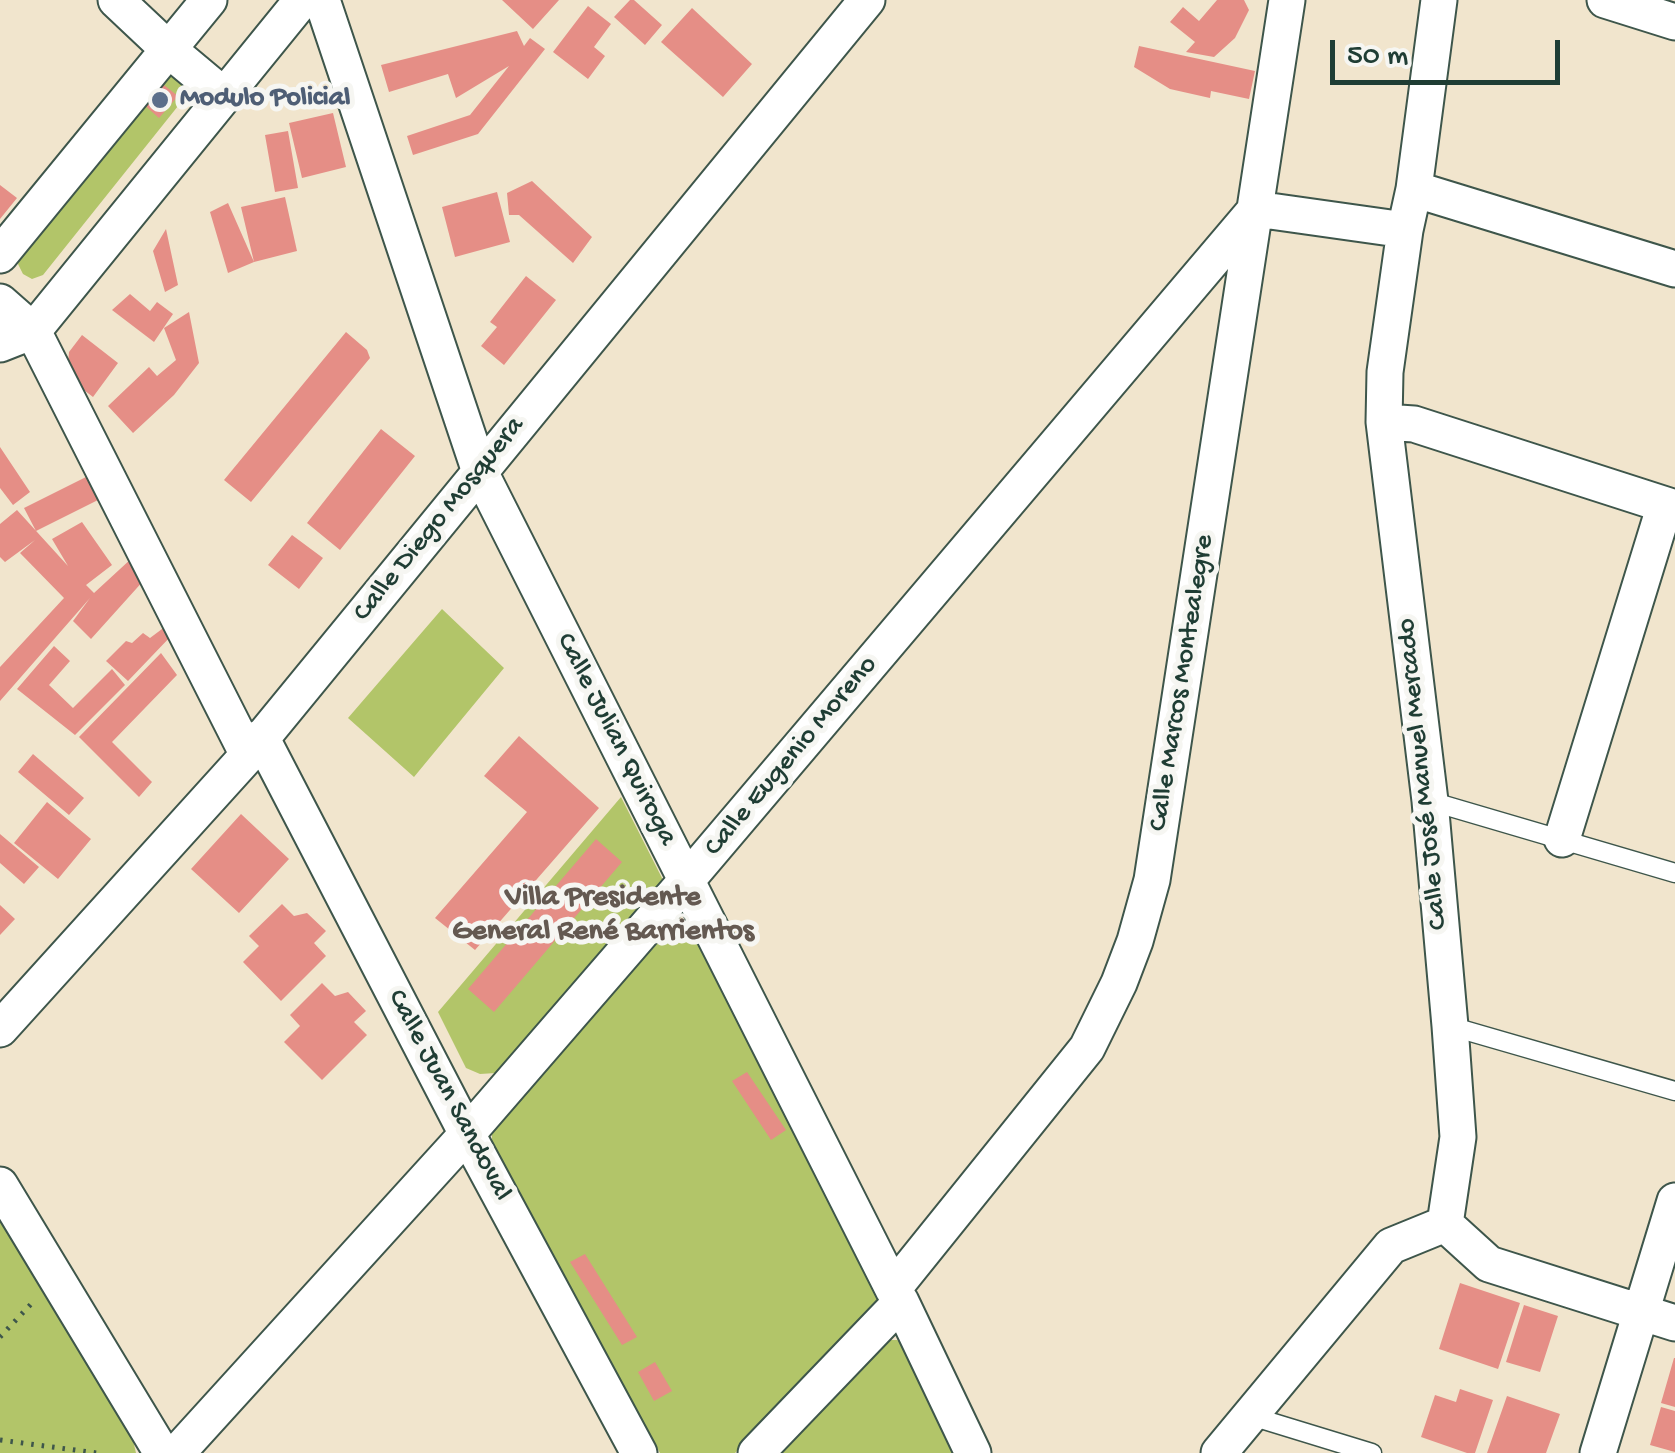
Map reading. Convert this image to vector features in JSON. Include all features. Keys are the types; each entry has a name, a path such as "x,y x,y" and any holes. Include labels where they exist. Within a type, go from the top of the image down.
{"street":[{"path":"116,0 223,95"},
{"path":"0,255 209,0"},
{"path":"0,344 34,331 302,0"},
{"name":"Calle Julian Quiroga","path":"322,0 480,472 973,1453"},
{"name":"Calle Diego Mosquera","path":"0,1029 255,746 866,0"},
{"name":"Calle Marcos Montealegre","path":"756,1453 897,1296 1086,1048 1135,941 1152,880 1287,0"},
{"name":"Calle José Manuel Mercado","path":"1439,0 1385,372 1384,422 1430,800 1450,1026 1458,1137 1444,1224"},
{"path":"1605,0 1675,22"},
{"path":"1414,189 1675,269"},
{"path":"1256,209 1405,230"},
{"name":"Calle Eugenio Moreno","path":"177,1453 467,1134 1256,209"},
{"name":"Calle Juan Sandoval","path":"0,302 34,331 639,1453"},
{"path":"1384,422 1414,424 1670,507 1562,839"},
{"path":"0,1185 162,1453"},
{"path":"1598,1453 1675,1201"},
{"path":"1219,1453 1391,1246 1444,1224 1489,1264 1675,1323"}],"lane":[{"path":"1430,800 1675,872"},
{"path":"1450,1026 1675,1091"},
{"path":"1251,1416 1372,1453"}],"path":[{"path":"0,1337 56,1277"},
{"path":"0,1440 97,1453"}],"green space":[{"path":"165,70 192,84 190,91 43,275 32,279 23,274 18,264 20,252"},
{"path":"442,609 504,668 414,777 348,718"},
{"path":"621,797 664,882 496,1073 480,1074 466,1068 438,1012"},
{"path":"691,923 880,1298 871,1317 735,1453 660,1453 492,1146 498,1115 672,928"},
{"path":"0,1212 132,1436 136,1453 0,1453"},
{"path":"889,1340 905,1344 960,1453 769,1453"}],"building":[{"path":"502,0 559,0 533,29"},
{"path":"630,0 662,25 645,45 614,17"},
{"path":"1217,0 1244,0 1249,10 1235,38 1214,57 1186,52 1195,42 1170,22 1183,7 1199,21"},
{"path":"588,6 611,24 594,47 605,56 588,79 553,52"},
{"path":"692,8 752,64 723,97 661,42"},
{"path":"517,31 524,46 530,38 545,49 478,134 413,155 407,136 470,115 509,66 456,98 448,74 389,92 381,65"},
{"path":"1139,46 1255,71 1249,99 1211,91 1210,98 1170,89 1134,67"},
{"name":"Modulo Policial","path":"160,82 178,96 159,118 142,103"},
{"path":"333,113 346,167 302,178 289,123"},
{"path":"288,131 298,188 275,192 265,135"},
{"path":"532,181 592,237 573,263 519,215 509,215 507,193"},
{"path":"0,185 17,198 0,219"},
{"path":"497,192 510,242 455,257 442,207"},
{"path":"285,197 297,251 254,262 241,207"},
{"path":"228,203 254,262 228,273 210,212"},
{"path":"166,229 178,285 165,292 153,251"},
{"path":"526,276 556,300 504,365 481,346 497,327 490,322"},
{"path":"130,294 150,311 157,302 173,314 154,342 112,310"},
{"path":"189,312 199,363 174,395 133,433 108,406 149,367 157,376 176,360 164,328"},
{"path":"346,332 367,350 370,358 251,502 224,480"},
{"path":"82,335 118,363 93,397 67,377 69,352"},
{"path":"381,429 415,456 340,550 307,523"},
{"path":"0,447 30,492 13,505 0,488"},
{"path":"86,477 98,500 36,531 24,508"},
{"path":"17,510 68,566 52,539 82,522 112,565 86,585 94,593 132,558 145,579 91,639 73,621 90,598 0,701 0,667 64,598 20,553 35,540 5,562 0,557 0,524"},
{"path":"292,535 323,558 299,589 268,565"},
{"path":"166,626 173,634 128,681 106,661 126,641 132,643 143,633 150,638"},
{"path":"54,646 70,661 49,685 73,708 112,669 125,685 75,735 17,689"},
{"path":"161,653 177,675 112,742 152,782 139,797 79,737"},
{"path":"519,736 599,808 475,950 435,918 527,812 484,776"},
{"path":"33,754 84,798 69,815 18,772"},
{"path":"47,802 91,839 58,879 14,843"},
{"path":"241,814 289,859 239,913 191,869"},
{"path":"0,834 39,867 24,884 0,863"},
{"path":"596,839 622,862 494,1012 468,989"},
{"path":"282,904 294,916 307,913 326,931 314,943 326,956 281,1001 243,962 259,946 249,936"},
{"path":"0,905 15,919 0,935"},
{"path":"322,983 335,996 348,992 366,1011 354,1022 367,1035 322,1080 284,1042 300,1026 290,1015"},
{"path":"747,1072 786,1130 771,1140 732,1081"},
{"path":"585,1254 637,1337 622,1345 570,1262"},
{"path":"1460,1283 1520,1303 1498,1369 1439,1349"},
{"path":"1524,1305 1558,1316 1540,1372 1506,1362"},
{"path":"1675,1358 1675,1407 1661,1403"},
{"path":"655,1362 672,1391 654,1401 638,1372"},
{"path":"1460,1389 1493,1400 1475,1453 1421,1437 1435,1395 1456,1402"},
{"path":"1507,1396 1560,1414 1546,1453 1487,1453"},
{"path":"1661,1407 1675,1411 1675,1452 1650,1445"}],"place":[{"name":"Modulo Policial","path":"160,100"}],"district":[{"name":"Villa Presidente General René Barrientos","path":"603,916"}]}
